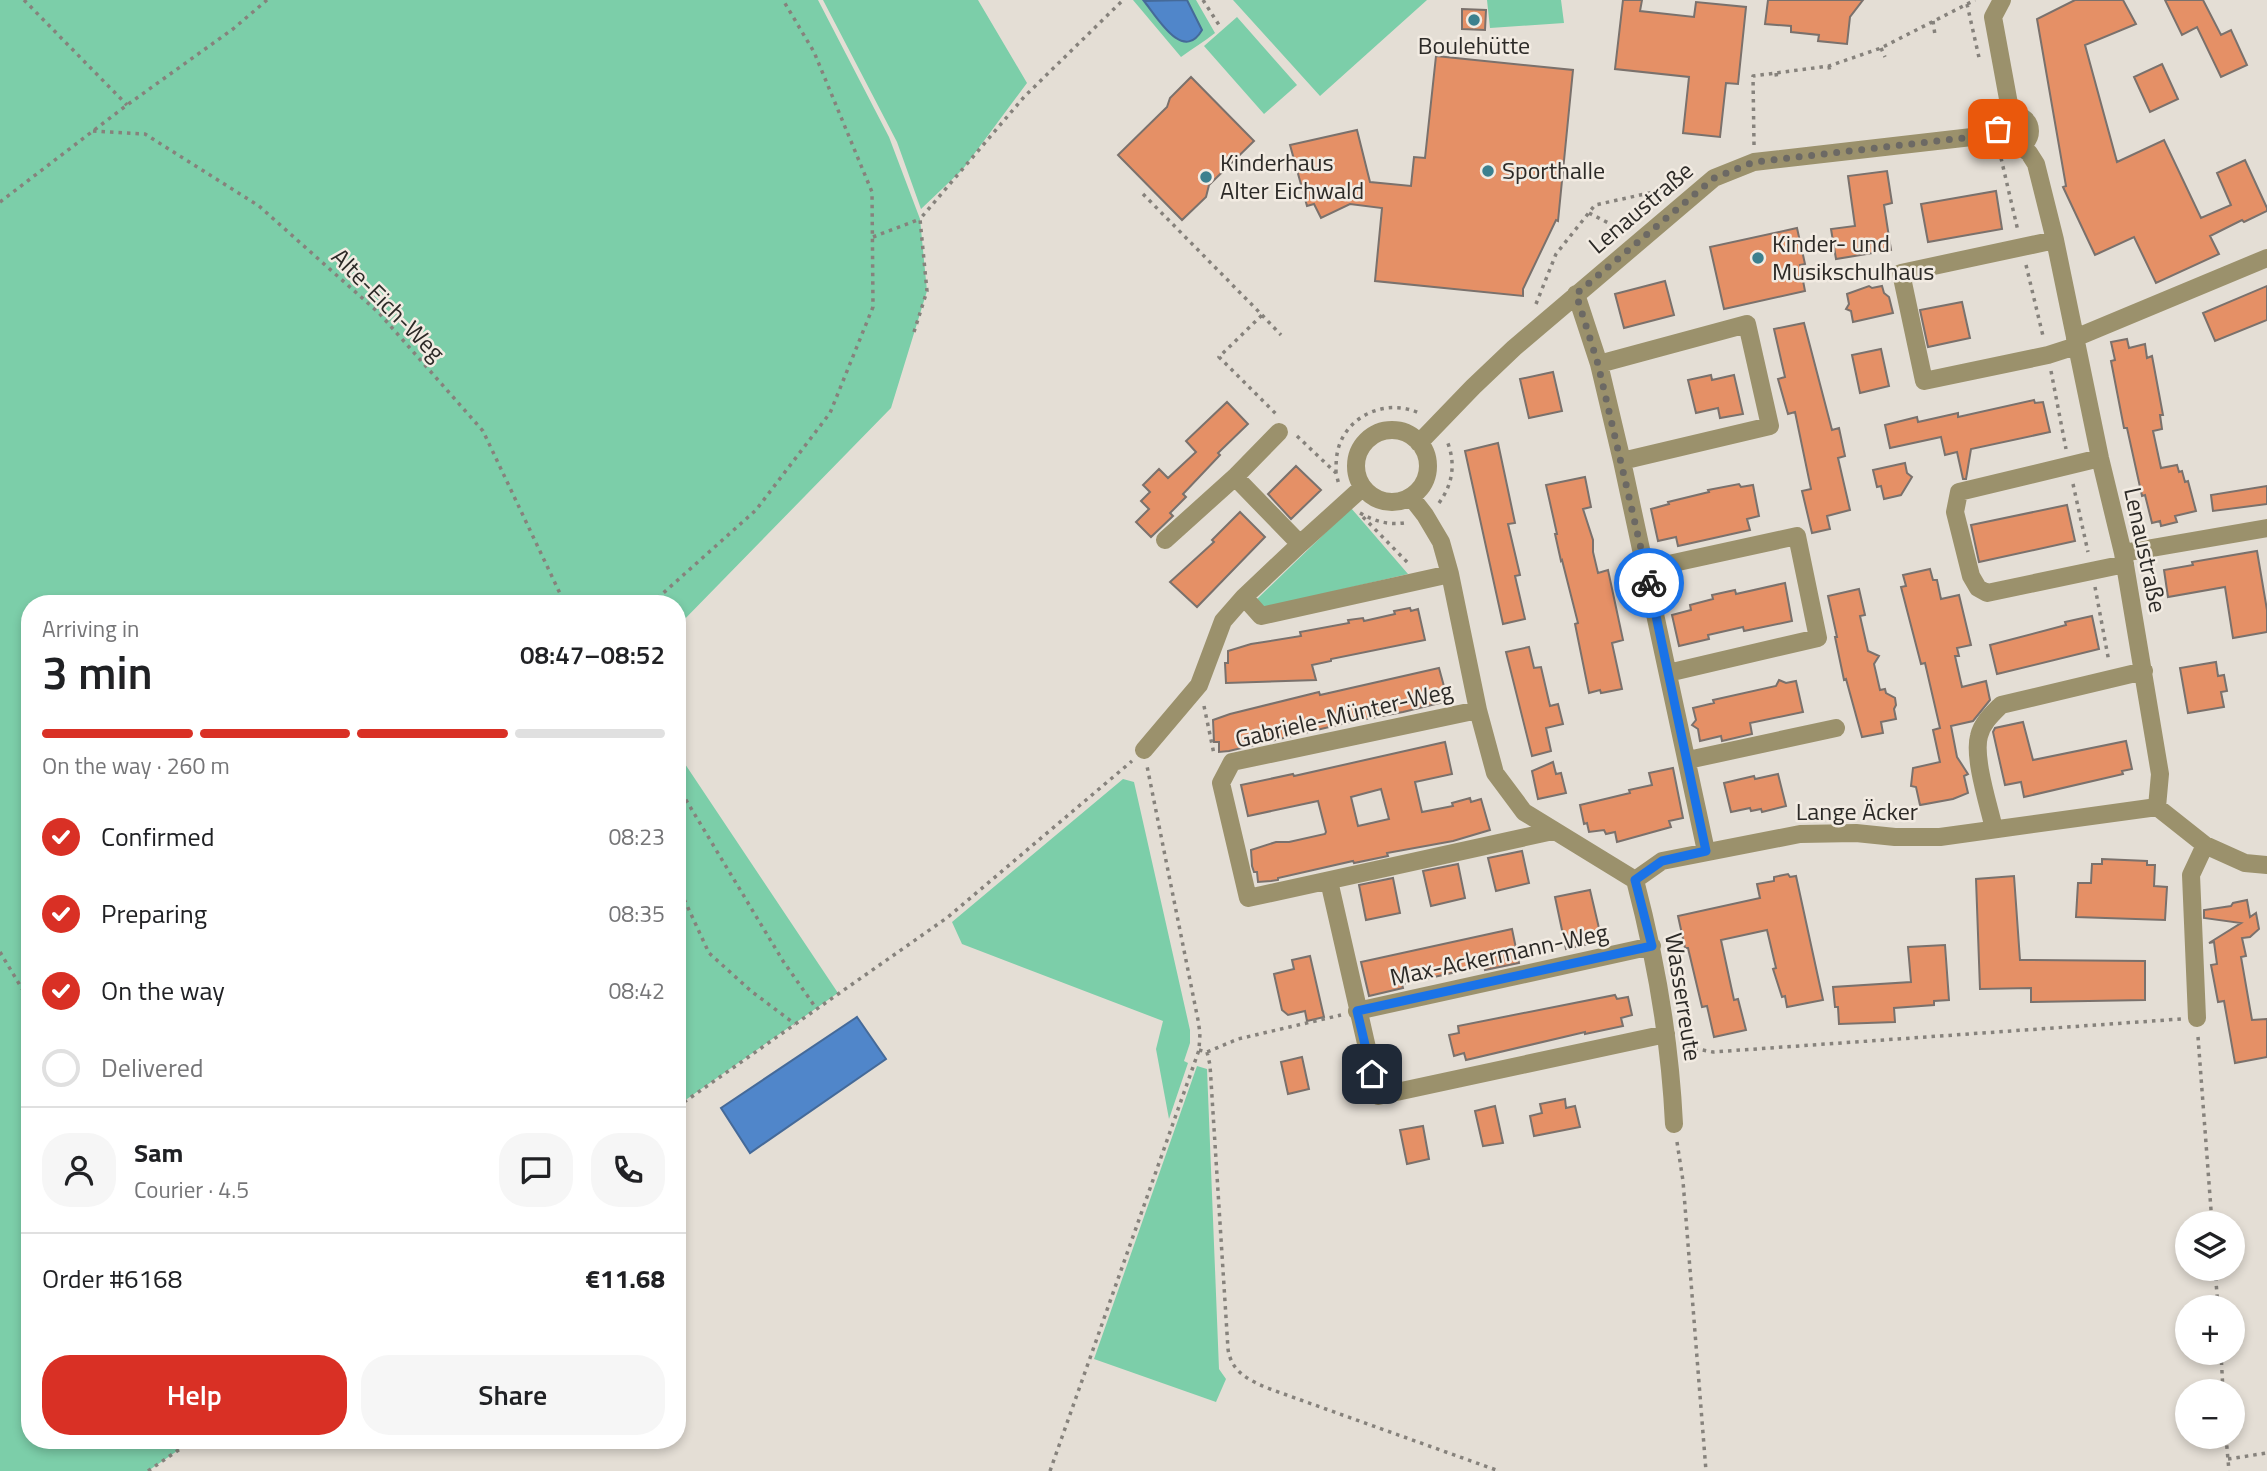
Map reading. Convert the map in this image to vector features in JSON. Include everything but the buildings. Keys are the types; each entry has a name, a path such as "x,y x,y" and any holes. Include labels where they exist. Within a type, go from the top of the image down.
{"street":[{"path":"2003,0 1993,17 2011,116"},
{"path":"1998,134 2003,120 2011,116 2021,117 2028,124 2030,134 2020,146"},
{"name":"Lenaustraße","path":"1419,443 1514,348 1714,178 1754,162 1998,134 2007,145 2020,146 2029,153 2035,164 2055,240 2100,458 2124,558 2160,775 2157,807"},
{"path":"2055,240 1901,273 1924,381 2048,355 2267,258"},
{"path":"1576,294 1598,364 1622,461 1706,851"},
{"path":"1598,364 1747,324 1770,426 1622,461"},
{"path":"1165,540 1285,429"},
{"path":"1391,431 1406,433 1419,443 1427,459 1427,476 1423,485 1411,497 1390,502 1370,495 1359,480 1357,462 1359,453 1369,439 1391,431"},
{"path":"2100,458 1959,492 1955,512 1970,576 1978,589 1987,593 2092,570 2124,558 2267,528"},
{"path":"1235,477 1300,544"},
{"path":"1144,750 1199,685 1223,621 1244,597 1300,544 1353,506 1363,487"},
{"path":"1411,497 1441,542 1495,774 1524,813 1635,880"},
{"path":"1646,569 1797,536 1818,638 1668,673"},
{"path":"1244,597 1261,616 1450,574"},
{"path":"1994,829 1977,750 1979,735 1985,722 2001,705 2144,671"},
{"name":"Gabriele-Münter-Weg","path":"1329,881 1248,898 1220,783 1232,762 1478,709"},
{"path":"1688,760 1836,728"},
{"path":"2157,807 2205,845 2245,863 2267,865"},
{"name":"Lange Äcker","path":"1635,880 1662,861 1800,834 1856,833 1895,837 1940,837 2157,807"},
{"path":"1553,831 1329,881 1378,1096 1667,1038"},
{"path":"2197,1017 2191,875 2205,845"},
{"name":"Wasserreute","path":"1635,880 1652,946 1667,1038 1674,1124"},
{"name":"Max-Ackermann-Weg","path":"1357,1011 1652,946"}],"path":[{"path":"24,0 127,105"},
{"path":"0,202 268,0"},
{"path":"661,595 756,510 830,413 873,307 872,192 814,52 783,0"},
{"path":"872,237 920,219 1024,97 1123,0"},
{"path":"1203,0 1219,25"},
{"path":"1754,162 1753,76 1829,66 1881,48 1975,0"},
{"path":"1967,4 1982,70"},
{"path":"1933,21 1935,36"},
{"path":"1881,48 1885,57"},
{"path":"1829,66 1830,73"},
{"path":"1776,73 1777,81"},
{"name":"Alte-Eich-Weg","path":"93,131 145,134 236,191 259,206 379,313 483,431 561,595"},
{"path":"1975,136 1976,147 2001,158 2048,355 2112,678"},
{"path":"1536,304 1556,254 1595,205 1674,187"},
{"path":"1143,194 1281,335"},
{"path":"1589,214 1641,240"},
{"path":"914,332 927,291 920,219"},
{"path":"1262,315 1219,357 1285,429 1336,473"},
{"path":"1353,506 1380,522 1392,524 1415,520 1433,509 1446,493 1452,473 1451,453 1437,426 1427,417 1403,407 1390,407 1366,414 1346,431 1336,458 1340,487 1353,506 1423,579"},
{"path":"1199,685 1220,783"},
{"path":"686,1101 948,917 1144,750 1198,1020 1199,1050 1050,1471"},
{"path":"686,800 783,961 816,1008"},
{"path":"686,904 709,954 751,991 796,1024"},
{"path":"0,952 21,987"},
{"path":"1199,1050 1207,1052 1238,1039 1357,1011"},
{"path":"1667,1038 1713,1052 2197,1017 2211,1211"},
{"path":"1207,1052 1228,1349 1233,1366 1248,1379 1269,1389 1499,1471"},
{"path":"1674,1124 1683,1181 1706,1471"},
{"path":"148,1471 180,1449"},
{"path":"2227,1449 2229,1471"},
{"path":"2228,1460 2267,1453"}],"green space":[{"path":"0,0 818,0 889,137 920,219 927,291 891,408 686,618 686,595 21,595 21,1449 180,1449 148,1471 0,1471"},
{"path":"823,0 978,0 1027,83 963,169 921,209 897,142"},
{"path":"1133,0 1196,0 1215,33 1181,57"},
{"path":"1233,0 1427,0 1320,96"},
{"path":"1487,0 1561,0 1564,23 1490,28"},
{"path":"1237,17 1297,85 1264,114 1204,46"},
{"path":"1351,508 1408,574 1262,608 1257,599"},
{"path":"686,765 838,993 686,1100"},
{"path":"1123,779 1134,782 1190,1030 1190,1043 1184,1061 1188,1063 1169,1119 1156,1049 1163,1021 962,944 952,922"},
{"path":"1197,1066 1207,1069 1219,1369 1226,1379 1216,1402 1094,1359"}],"water":[{"path":"1187,0 1202,30 1195,39 1187,42 1171,34 1144,1"},
{"path":"857,1017 886,1059 750,1153 721,1108"}],"way so far":[{"path":"1649,583 1598,364 1576,294 1714,178 1754,162 1998,134 1998,129"}],"place":[{"name":"Boulehütte","path":"1474,20"},
{"name":"Sporthalle","path":"1488,171"},
{"name":"Kinderhaus Alter Eichwald","path":"1206,177"},
{"name":"Kinder- und Musikschulhaus","path":"1758,258"}],"route":[{"path":"1372,1074 1357,1011 1652,946 1635,880 1662,861 1706,851 1649,583"}]}
